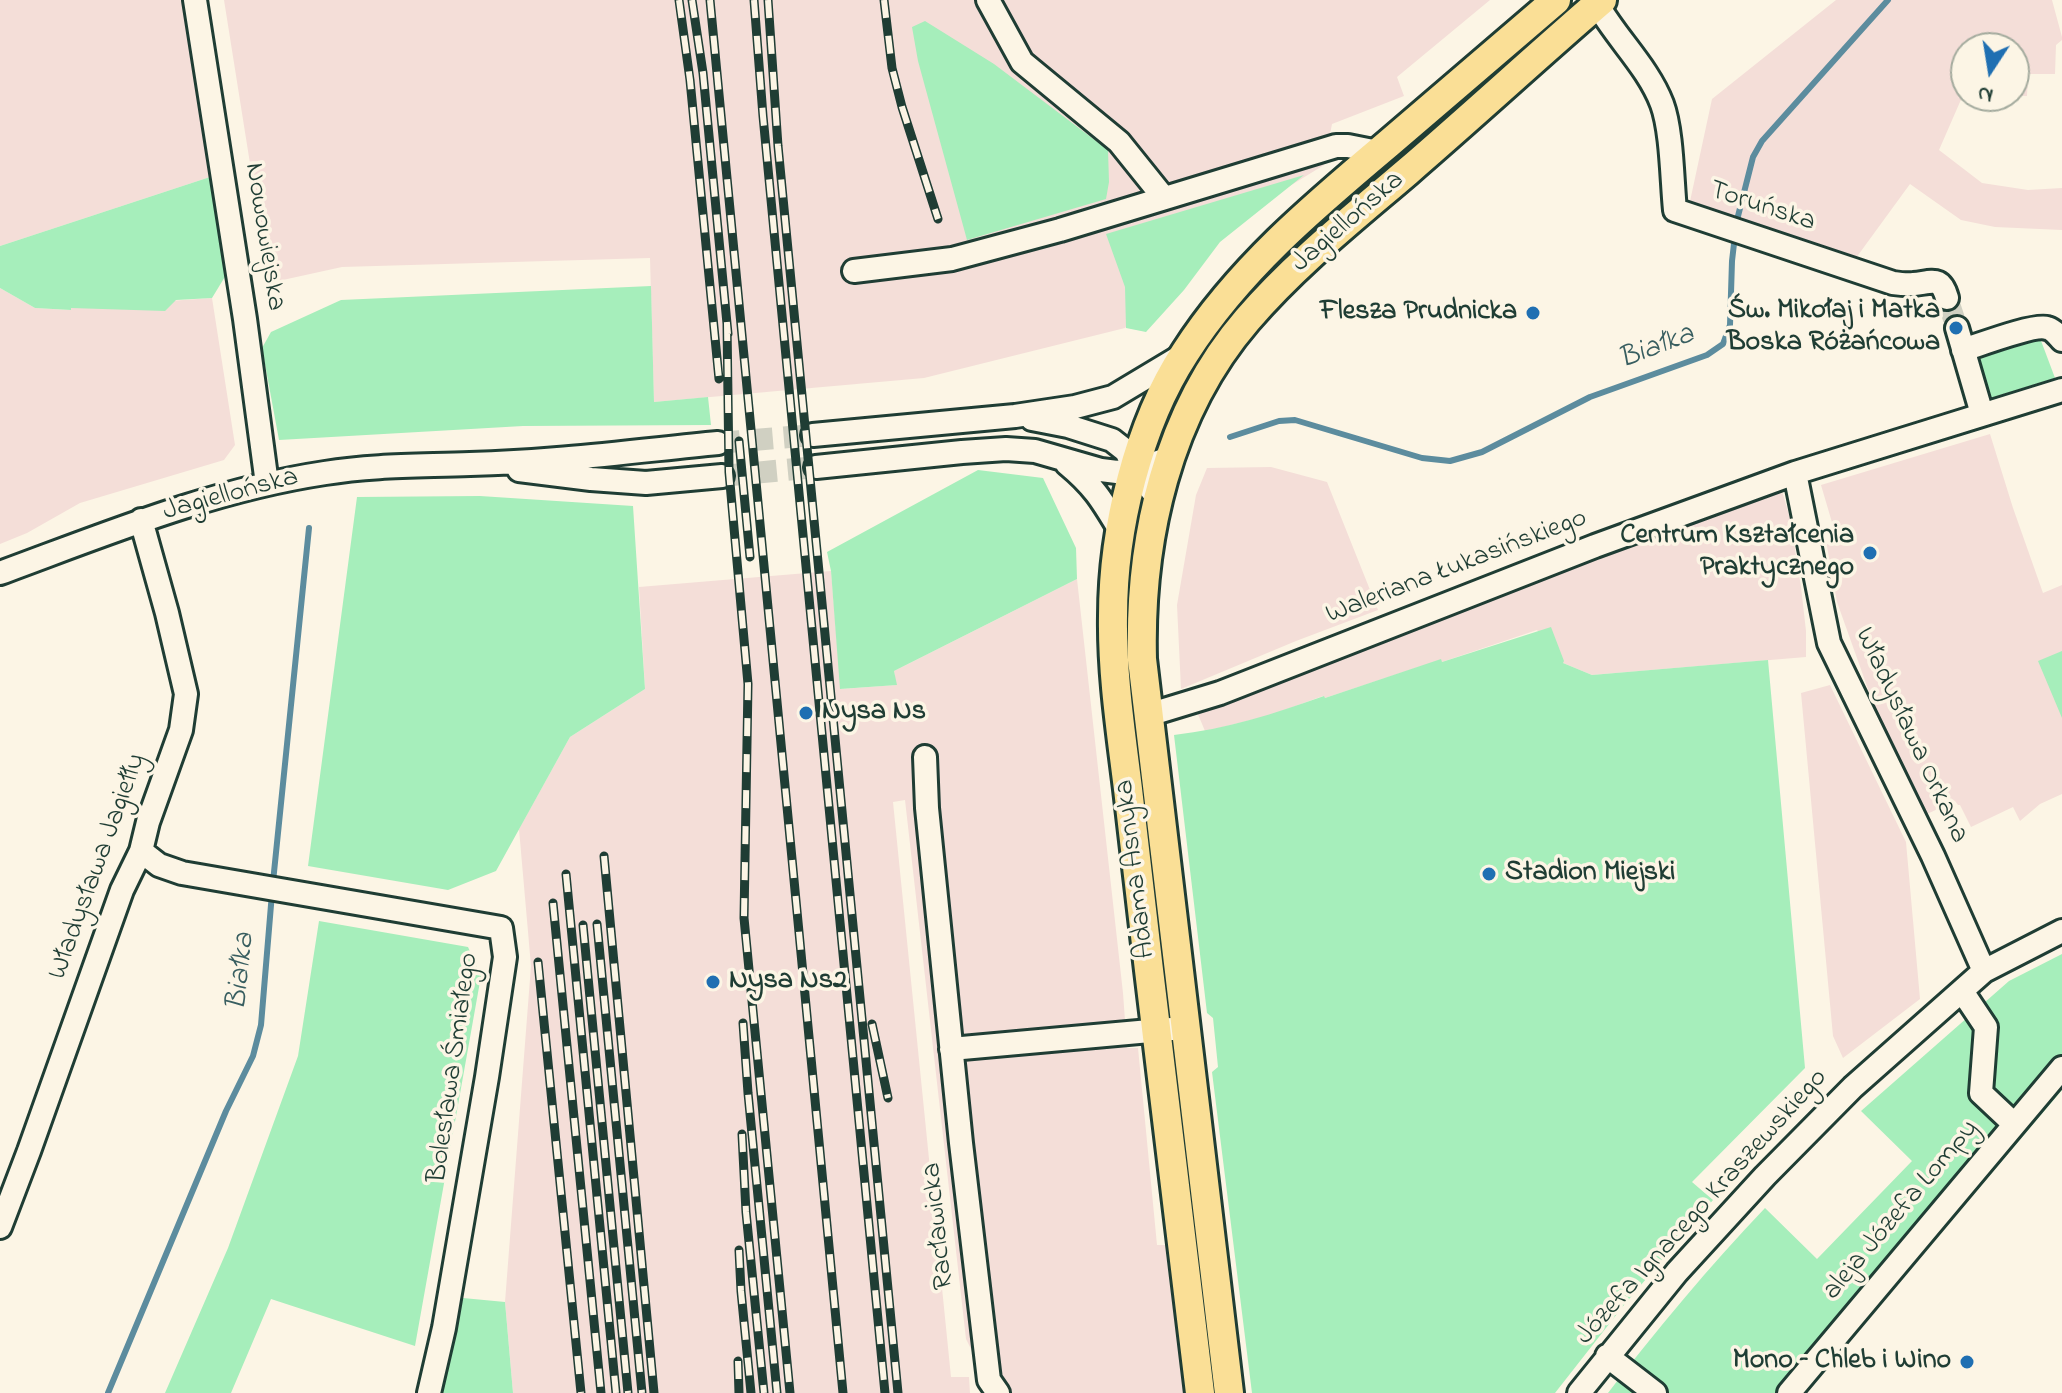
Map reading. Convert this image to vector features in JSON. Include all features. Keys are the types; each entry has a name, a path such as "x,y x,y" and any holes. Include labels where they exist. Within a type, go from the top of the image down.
{"main road":[{"name":"Jagiellońska","path":"1183,355 1225,297 1278,240 1556,0"},
{"name":"Jagiellońska","path":"1170,458 1209,372 1227,345 1266,299 1305,260 1600,2"},
{"name":"Adama Asnyka","path":"1183,355 1151,422 1135,470 1121,532 1113,594 1113,652 1200,1393"},
{"name":"Adama Asnyka","path":"1170,458 1158,498 1147,558 1142,609 1142,659 1229,1393"}],"street":[{"name":"Nowowiejska","path":"195,0 250,350 267,484"},
{"path":"988,0 1022,62 1119,142 1164,198"},
{"name":"Toruńska","path":"1600,2 1607,22 1649,79 1662,103 1675,210 1893,283 1937,282 1943,286 1947,298"},
{"name":"Jagiellońska","path":"854,271 952,259 1060,230 1336,146 1378,152"},
{"path":"1982,414 1960,339 2046,327 2062,340"},
{"name":"Jagiellońska","path":"813,435 1015,416 1075,407 1113,397 1183,355"},
{"name":"Waleriana Łukasińskiego","path":"1148,715 1220,693 1595,546 1795,473 2062,390"},
{"name":"Jagiellońska","path":"1015,416 1068,426 1112,440 1126,451 1135,470 1158,498"},
{"path":"960,421 962,452"},
{"name":"Jagiellońska","path":"0,573 141,520 267,484 322,473 368,467 575,457 718,443"},
{"path":"816,467 1006,449 1035,451 1117,472 1135,470 1170,458"},
{"path":"1056,456 1091,484 1121,532"},
{"name":"Jagiellońska","path":"471,464 646,483 722,476"},
{"name":"Władysława Orkana","path":"1795,473 1829,643 1933,856 1984,971"},
{"name":"Władysława Jagiełły","path":"0,1227 122,890 141,851 148,822 181,730 186,694 141,520"},
{"name":"Racławicka","path":"925,757 927,808 951,1049 989,1380 998,1393"},
{"name":"Bolesława Śmiałego","path":"141,851 159,865 182,873 501,928 505,957 487,1077 444,1328 429,1393"},
{"name":"Józefa Ignacego Kraszewskiego","path":"1579,1393 1677,1272 1765,1176 1853,1087 1984,971 2062,931"},
{"path":"1962,991 1986,1027 1981,1093 2014,1124"},
{"path":"951,1049 1186,1027"},
{"name":"aleja Józefa Lompy","path":"1789,1393 2062,1068"},
{"path":"1607,1356 1655,1393"}],"shaded area":[{"path":"0,0 182,0 210,177 0,246"},
{"path":"224,0 1490,0 1397,77 1404,96 1332,124 1324,165 1228,224 1125,328 924,378 654,402 650,258 342,267 269,283"},
{"path":"1836,0 2052,0 2062,37 2056,45 2055,74 2030,74 2030,32 1950,32 1950,112 1956,112 1939,150 1982,183 2028,190 2062,188 2062,230 1995,227 1961,220 1910,184 1856,258 1689,206 1712,99"},
{"path":"0,288 35,308 70,310 212,298 235,445 224,460 80,503 27,533 0,544"},
{"path":"1990,434 2043,593 2062,585 2062,794 2040,804 2020,821 2013,807 1971,827 1955,801 1927,814 1873,703 1837,602 1826,541 1836,536 1821,485"},
{"path":"1271,467 1327,482 1378,610 1181,689 1177,605 1196,495 1207,468"},
{"path":"1782,491 1790,518 1801,587 1806,657 1592,675 1563,663 1537,630 1271,715 1219,728 1205,731 1197,712 1661,534"},
{"path":"831,571 841,689 896,685 894,671 1077,579 1127,1048 1138,1048 1157,1245 1165,1245 1184,1393 993,1393 966,1339 905,800 893,802 951,1377 969,1377 970,1393 513,1393 505,1302 531,966 519,829 570,737 645,689 639,587"},
{"path":"1830,685 1906,842 1920,999 1843,1058 1833,1036 1801,693"}],"green space":[{"path":"925,21 994,64 1108,150 1106,199 967,240 918,61 912,27"},
{"path":"1304,175 1220,242 1184,290 1146,332 1126,328 1125,287 1106,234"},
{"path":"210,177 226,275 212,298 176,300 165,311 71,310 35,308 0,288 0,246"},
{"path":"651,286 654,402 708,397 711,425 523,426 279,440 262,348 271,332 341,300"},
{"path":"2040,338 2055,378 1991,398 1979,356"},
{"path":"978,470 1043,478 1076,548 1077,579 894,671 897,685 840,689 827,552"},
{"path":"480,496 633,506 645,689 570,737 496,871 448,890 308,866 357,497"},
{"name":"Stadion Miejski","path":"1551,627 1563,663 1592,675 1768,660 1805,1068 1692,1182 1713,1200 1555,1393 1252,1393 1212,1072 1218,1067 1213,1018 1207,1013 1174,735 1250,720"},
{"path":"2062,651 2062,718 2038,661"},
{"path":"319,921 468,947 481,976 415,1346 271,1299 231,1393 165,1393 228,1248 298,1056"},
{"path":"2062,954 2062,1090 1805,1393 1608,1393 1684,1299 1765,1208 1817,1259 1912,1161 1861,1111 2009,981"},
{"path":"463,1298 505,1302 513,1393 442,1393"}],"waterway":[{"name":"Białka","path":"1736,224 1753,157 1762,141 1888,0"},
{"name":"Białka","path":"1230,437 1279,421 1295,420 1422,458 1450,461 1482,452 1590,397 1707,355 1723,344 1730,325 1735,235"},
{"name":"Białka","path":"273,882 309,528"},
{"name":"Białka","path":"108,1393 226,1111 253,1056 261,1025 272,893"}],"tunnel":[{"path":"1947,298 1957,328"},
{"path":"718,443 813,435"},
{"path":"722,476 816,467"}],"railway":[{"path":"679,0 690,80 719,379"},
{"path":"692,0 703,73 728,334"},
{"path":"710,0 843,1393"},
{"path":"754,0 885,1393"},
{"path":"768,0 778,146 898,1393"},
{"path":"884,0 892,68 938,219"},
{"path":"727,323 729,472 748,684 744,918 790,1393"},
{"path":"739,441 750,557"},
{"path":"604,856 654,1393"},
{"path":"566,874 616,1393"},
{"path":"553,903 601,1393"},
{"path":"597,924 642,1393"},
{"path":"583,925 628,1393"},
{"path":"538,962 581,1393"},
{"path":"743,1023 777,1393"},
{"path":"872,1024 888,1098"},
{"path":"742,1134 746,1212 764,1393"},
{"path":"739,1250 751,1393"},
{"path":"738,1361 739,1393"}],"place":[{"name":"Flesza Prudnicka","path":"1533,313"},
{"name":"Św. Mikołaj i Matka Boska Różańcowa","path":"1956,328"},
{"name":"Centrum Kształcenia Praktycznego","path":"1870,553"},
{"name":"Nysa Ns","path":"806,713"},
{"name":"Stadion Miejski","path":"1489,874"},
{"name":"Nysa Ns2","path":"713,982"},
{"name":"Mono – Chleb i Wino","path":"1967,1362"}]}
